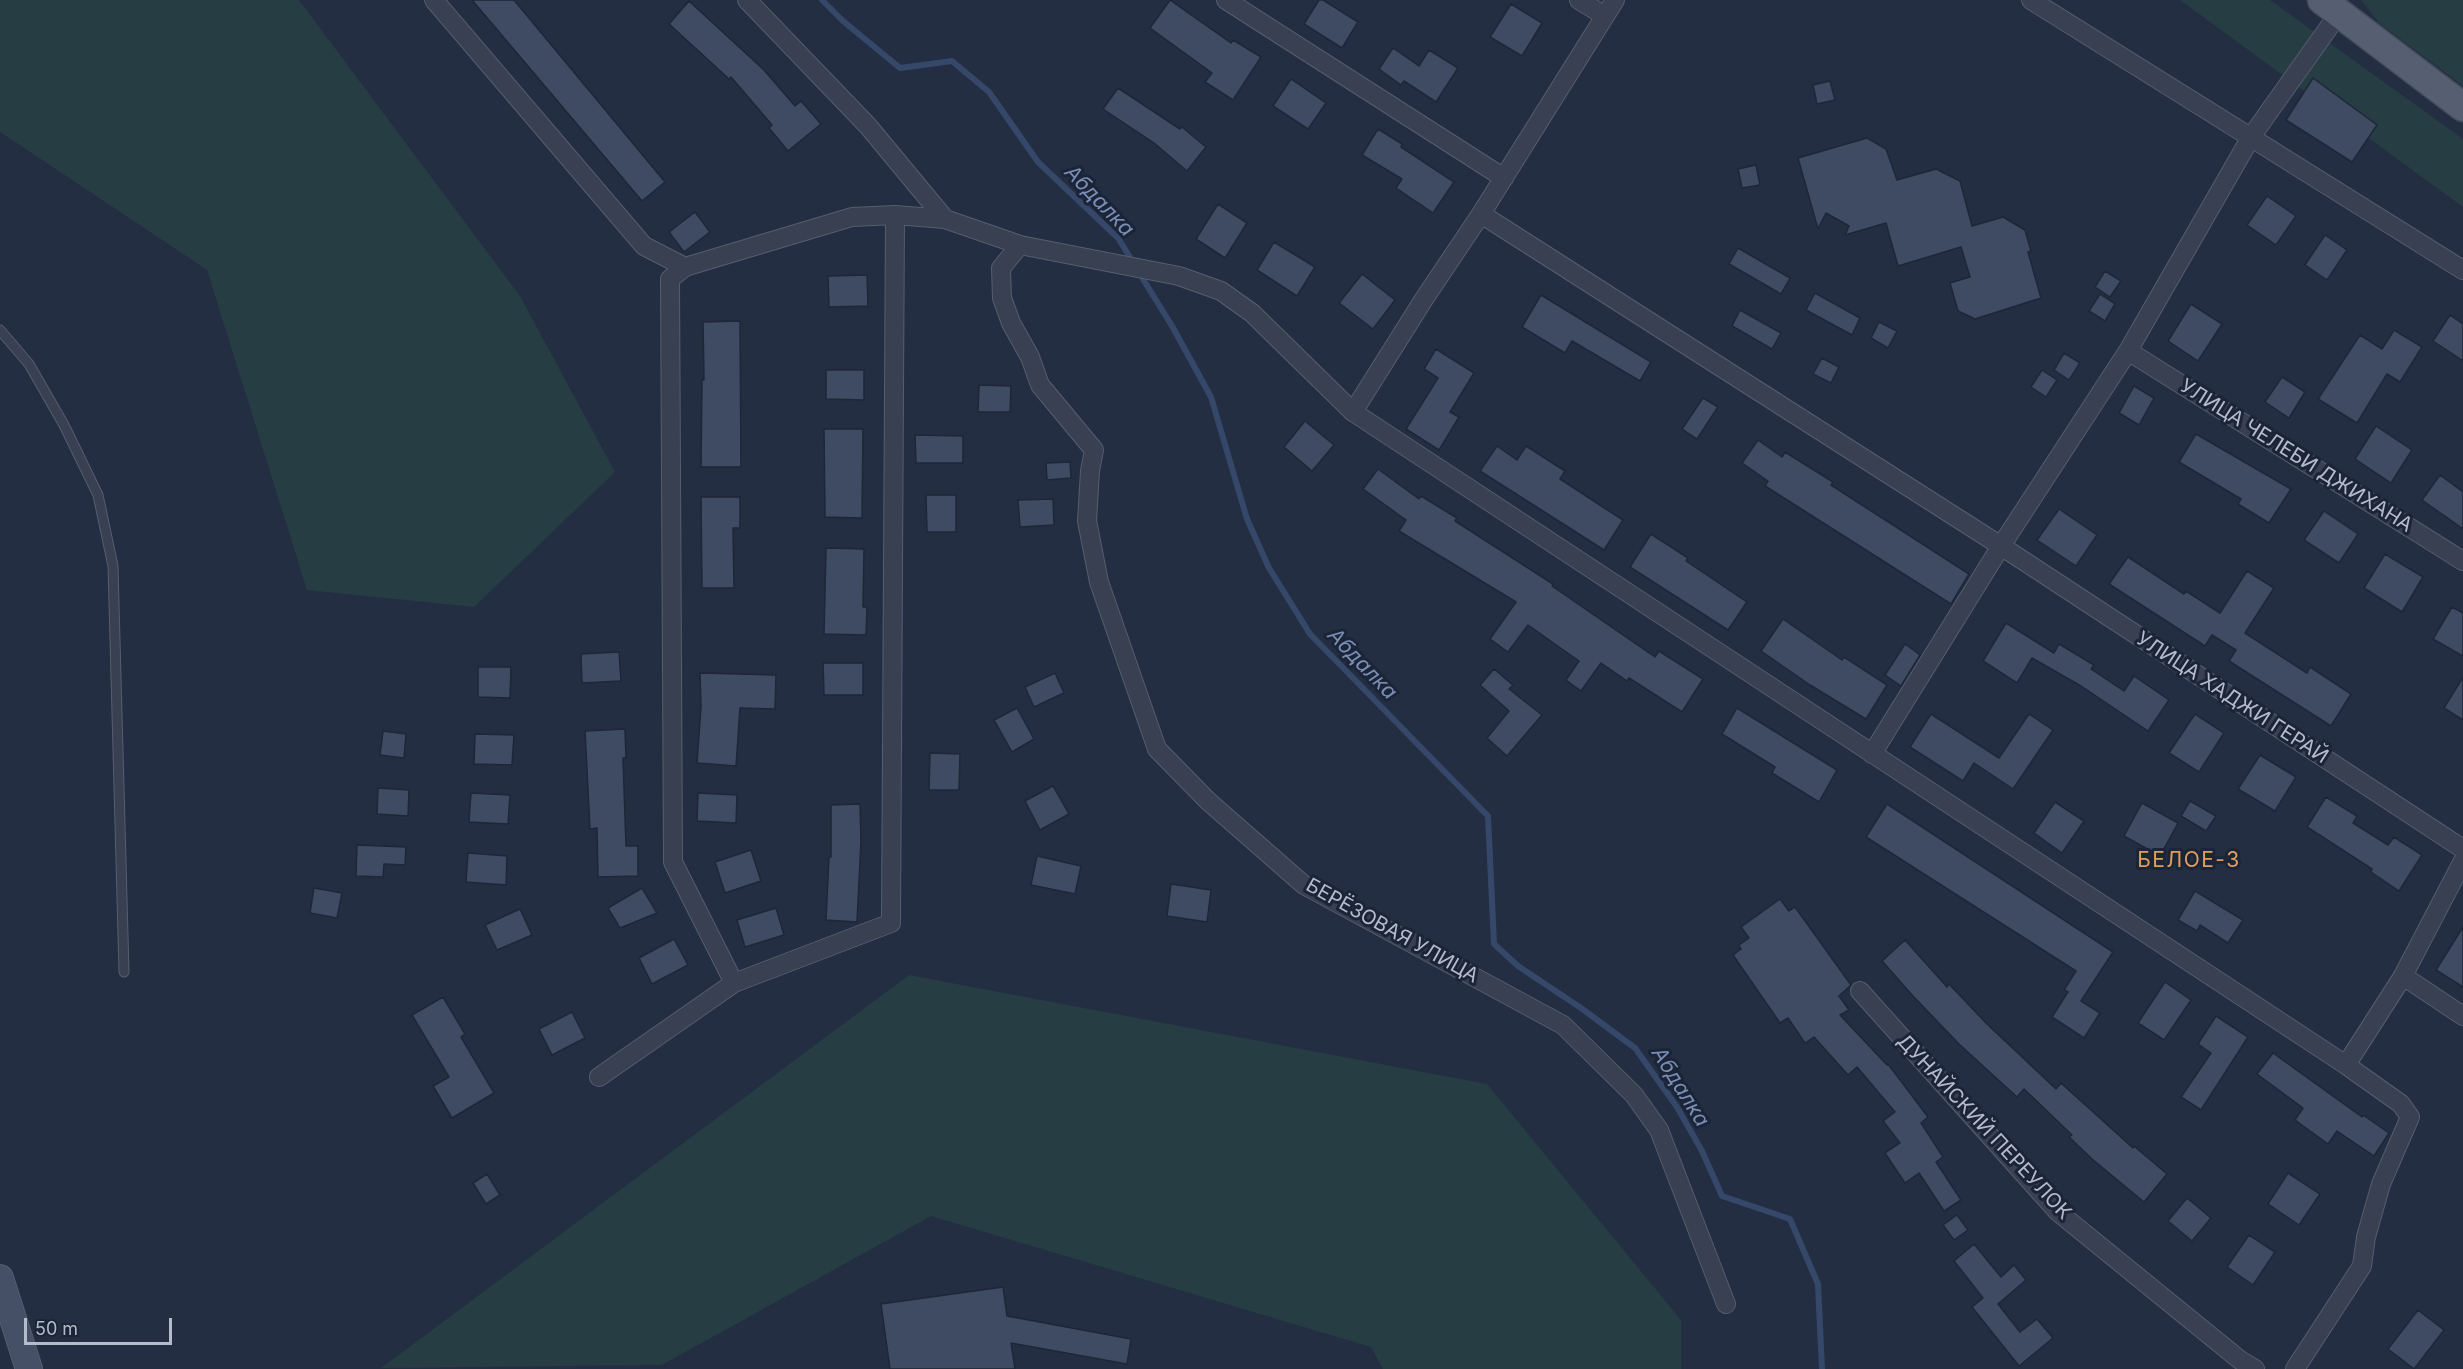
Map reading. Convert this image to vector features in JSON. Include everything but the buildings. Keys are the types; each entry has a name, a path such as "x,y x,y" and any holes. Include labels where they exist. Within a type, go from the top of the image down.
{"main road":[{"path":"2330,7 2463,107"},
{"path":"0,1278 29,1369"}],"street":[{"path":"434,0 644,246 685,267"},
{"path":"747,0 868,126 945,219"},
{"path":"1226,0 1504,178"},
{"path":"1579,0 1605,16"},
{"path":"1353,412 1424,298 1504,178 1615,0"},
{"path":"2031,0 2463,270"},
{"path":"1872,754 2001,546 2128,351 2251,137 2330,7"},
{"name":"УЛИЦА ХАДЖИ ГЕРАЙ","path":"1481,214 2001,546 2463,849"},
{"path":"599,1077 734,984 891,923 895,215"},
{"path":"734,984 673,862 670,279 685,267 852,217 895,215 945,219 1020,245 1179,276 1221,291 1252,312 1353,412 2346,1065 2401,1104 2410,1117 2408,1127 2381,1184 2366,1237 2362,1266 2295,1369"},
{"name":"БЕРЁЗОВАЯ УЛИЦА","path":"1020,245 1001,268 1002,298 1011,323 1030,357 1040,385 1094,450 1090,471 1087,521 1099,582 1156,749 1208,801 1305,885 1563,1025 1634,1095 1659,1130 1726,1304"},
{"name":"УЛИЦА ЧЕЛЕБИ ДЖИХАНА","path":"2128,351 2463,561"},
{"path":"2346,1065 2403,976 2463,861"},
{"path":"2403,976 2463,1016"},
{"name":"ДУНАЙСКИЙ ПЕРЕУЛОК","path":"1860,991 2058,1212 2240,1360 2255,1369"}],"lane":[{"path":"0,330 29,364 64,425 98,495 113,566 124,972"}],"green space":[{"path":"0,0 299,0 520,296 615,472 474,607 307,590 207,270 0,132"},
{"path":"2180,0 2270,0 2463,139 2463,207"},
{"path":"2361,0 2463,0 2463,86 2379,23"},
{"path":"909,975 1487,1084 1681,1320 1681,1369 1383,1369 1371,1347 931,1216 662,1365 381,1368"}],"waterway":[{"name":"Абдалка","path":"822,0 843,21 900,68 952,61 989,92 1038,162 1118,238 1133,262"},
{"name":"Абдалка","path":"1138,271 1172,326 1211,397 1247,519 1269,568 1310,634 1488,816 1494,944 1518,966 1635,1048 1677,1107 1702,1151 1722,1196 1790,1219 1818,1284 1822,1369"}],"district":[{"name":"БЕЛОЕ-3","path":"2189,861"}]}
